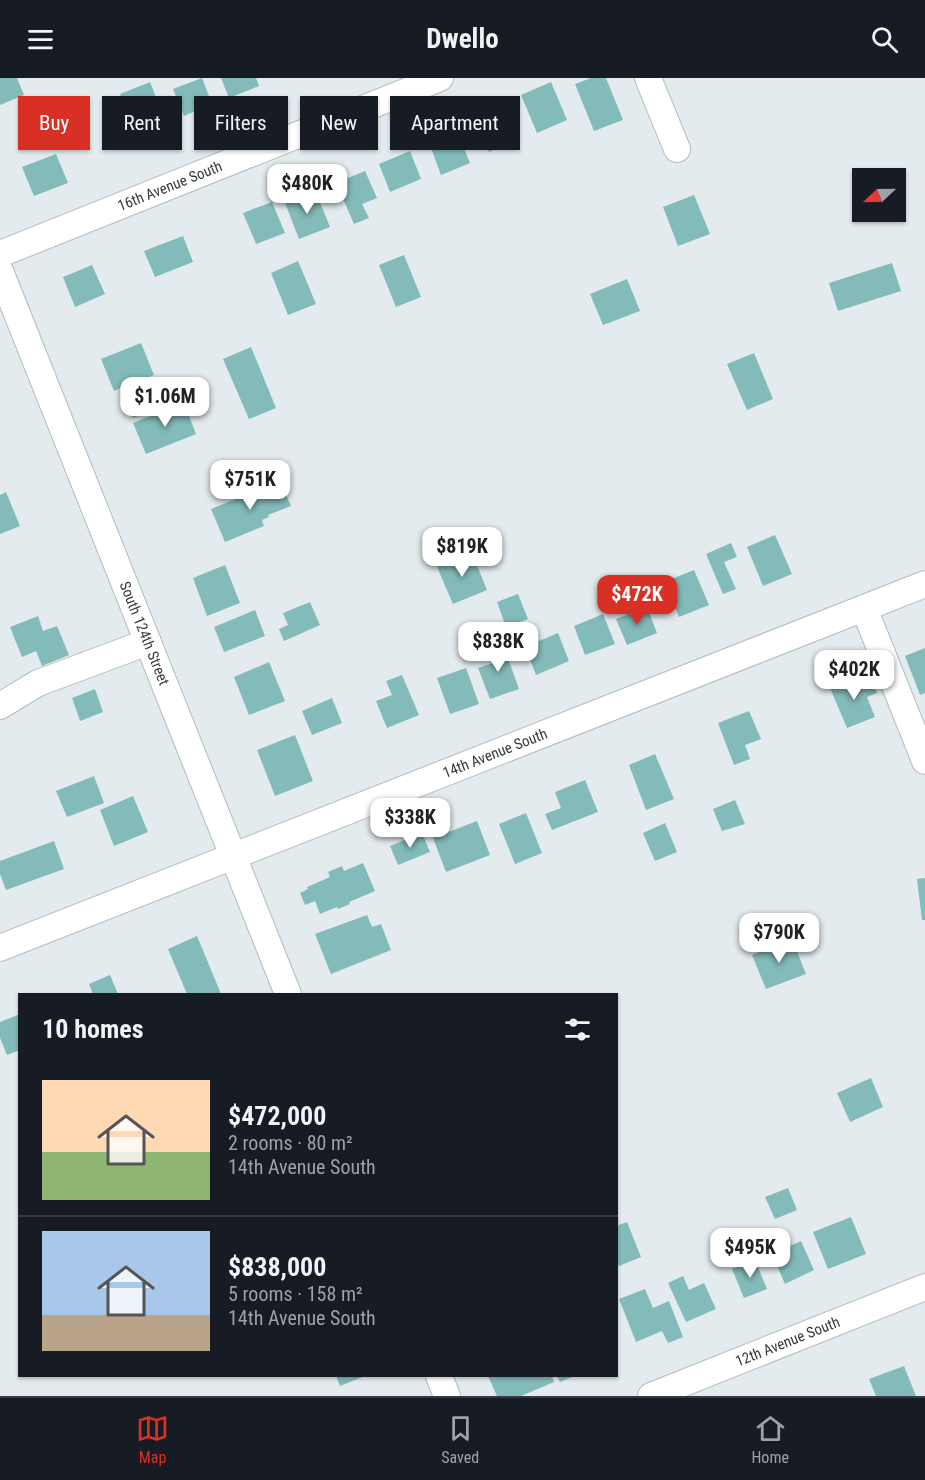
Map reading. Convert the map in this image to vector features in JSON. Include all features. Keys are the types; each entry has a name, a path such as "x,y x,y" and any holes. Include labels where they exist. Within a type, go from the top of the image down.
{"street":[{"name":"16th Avenue South","path":"0,254 440,78"},
{"path":"648,78 677,149"},
{"name":"South 124th Street","path":"0,271 288,993"},
{"name":"14th Avenue South","path":"0,948 925,584"},
{"path":"864,608 925,761"},
{"path":"0,706 38,683 148,642"},
{"name":"12th Avenue South","path":"651,1396 925,1287"},
{"path":"439,1377 447,1396"}],"building":[{"path":"0,78 17,78 24,95 0,105"},
{"path":"202,78 209,96 194,96 194,112 184,116 182,96 176,96 173,89"},
{"path":"221,78 256,78 259,86 228,96"},
{"path":"591,78 606,78 623,120 594,131 575,84"},
{"path":"150,82 156,96 121,96 120,94"},
{"path":"551,82 567,120 537,133 521,95"},
{"path":"432,150 465,150 470,163 441,175"},
{"path":"410,151 421,179 390,192 379,164"},
{"path":"56,154 68,183 34,196 22,167"},
{"path":"365,171 377,198 362,204 369,218 354,224 336,183"},
{"path":"315,190 330,227 299,239 285,203"},
{"path":"694,195 710,234 678,246 663,207"},
{"path":"272,202 285,233 256,244 243,213"},
{"path":"183,236 193,262 155,277 144,251"},
{"path":"404,255 421,297 396,307 379,265"},
{"path":"298,261 316,304 288,315 271,273"},
{"path":"892,263 901,291 838,311 829,283"},
{"path":"92,265 105,294 75,307 63,277"},
{"path":"627,279 640,311 603,325 590,294"},
{"path":"141,343 154,375 114,391 101,359"},
{"path":"251,347 276,408 249,419 223,359"},
{"path":"754,353 773,399 747,410 727,364"},
{"path":"146,384 156,409 133,418 123,393"},
{"path":"184,403 196,434 146,454 133,423"},
{"path":"280,481 291,506 268,515 269,517 262,520 264,526 225,542 211,509"},
{"path":"6,492 20,526 0,534 0,495"},
{"path":"775,535 792,574 763,586 747,547"},
{"path":"731,543 737,557 724,562 736,589 723,594 706,554"},
{"path":"472,553 487,590 453,604 437,567"},
{"path":"225,565 240,603 207,616 193,578"},
{"path":"694,570 709,605 679,617 664,582"},
{"path":"518,594 528,619 506,627 497,602"},
{"path":"310,602 320,625 284,641 279,629 288,625 283,613"},
{"path":"647,607 657,633 627,645 616,619"},
{"path":"255,610 265,636 224,652 214,627"},
{"path":"603,614 615,644 585,655 574,626"},
{"path":"38,616 43,631 57,626 69,655 42,666 36,651 22,657 10,627"},
{"path":"558,633 569,661 536,675 525,647"},
{"path":"502,642 519,689 490,699 478,668 493,663 487,648"},
{"path":"925,648 925,693 920,695 905,656"},
{"path":"269,662 285,701 249,715 234,677"},
{"path":"466,668 479,704 450,714 437,678"},
{"path":"402,675 419,715 387,728 376,701 392,695 386,681"},
{"path":"859,676 862,685 872,681 877,693 867,697 875,717 847,728 830,688"},
{"path":"95,689 103,712 80,721 72,698"},
{"path":"332,698 342,723 312,735 302,711"},
{"path":"749,711 761,739 745,745 750,759 734,765 718,723"},
{"path":"295,735 313,781 275,796 257,750"},
{"path":"655,754 674,799 646,810 629,765"},
{"path":"94,776 104,803 67,817 56,791"},
{"path":"585,780 598,812 552,830 545,814 561,808 555,792"},
{"path":"133,796 148,832 114,846 100,810"},
{"path":"735,800 745,824 722,831 713,809"},
{"path":"526,813 542,853 515,864 499,824"},
{"path":"477,821 490,855 446,872 433,838"},
{"path":"665,823 677,852 655,861 643,833"},
{"path":"422,833 430,852 398,865 390,846"},
{"path":"54,841 64,869 6,890 0,874 0,861"},
{"path":"363,863 375,891 349,902 350,904 320,914 315,901 305,905 300,893 308,889 307,887 330,877 328,872 342,866 344,871"},
{"path":"925,878 925,920 922,920 917,879"},
{"path":"367,915 372,927 381,924 391,950 331,974 315,934"},
{"path":"197,936 221,993 187,993 168,949"},
{"path":"792,939 806,974 766,989 752,955"},
{"path":"110,975 118,993 93,993 89,984"},
{"path":"18,1015 18,1051 7,1055 0,1038 0,1022"},
{"path":"871,1078 883,1107 850,1122 837,1093"},
{"path":"788,1188 797,1210 775,1219 765,1197"},
{"path":"851,1217 866,1254 828,1269 813,1232"},
{"path":"627,1222 641,1257 619,1266 618,1264 618,1225"},
{"path":"801,1241 814,1270 785,1284 772,1254"},
{"path":"755,1260 767,1289 744,1298 732,1269"},
{"path":"683,1276 689,1290 704,1283 716,1309 686,1322 668,1283"},
{"path":"645,1289 653,1308 669,1301 683,1337 668,1343 662,1331 636,1342 619,1299"},
{"path":"904,1366 916,1396 876,1396 869,1379"},
{"path":"336,1377 362,1377 340,1386"},
{"path":"488,1377 552,1377 554,1382 521,1396 497,1396"},
{"path":"558,1377 572,1377 560,1382"}]}
